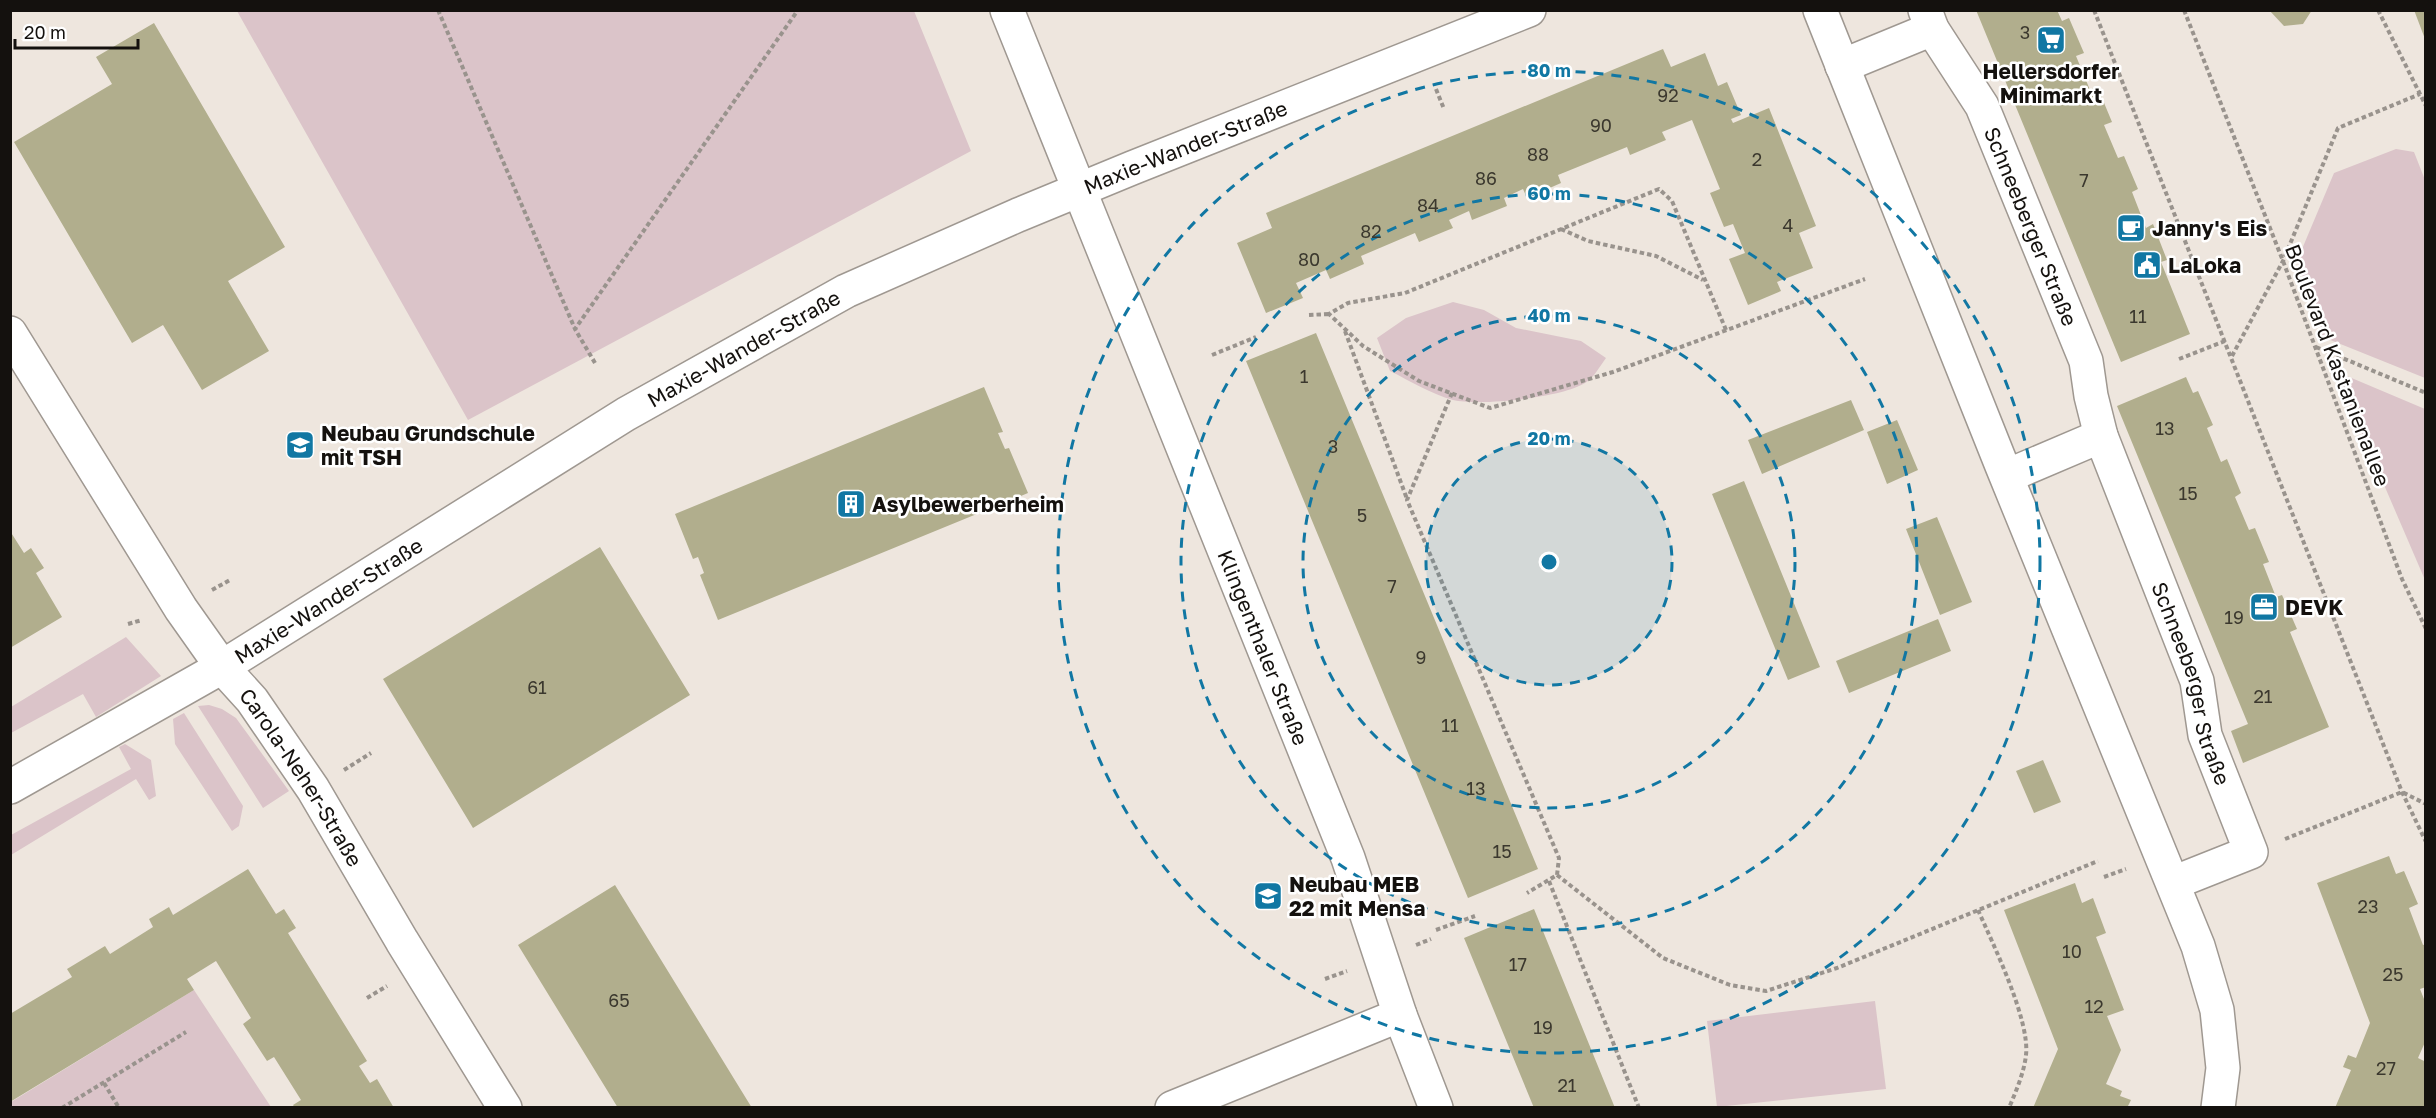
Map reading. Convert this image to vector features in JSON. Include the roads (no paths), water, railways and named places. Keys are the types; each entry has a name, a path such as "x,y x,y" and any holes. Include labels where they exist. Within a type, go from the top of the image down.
{"street":[{"name":"Klingenthaler Straße","path":"1006,10 1348,858 1400,1015 1436,1107"},
{"name":"Maxie-Wander-Straße","path":"10,787 222,668 626,414 846,291 1079,191 1529,10"},
{"path":"1820,10 2198,946 2217,1010 2223,1068 2218,1107"},
{"name":"Schneeberger Straße","path":"1842,66 1928,20 1982,106 2086,361 2091,396 2101,436 2197,681 2205,735 2251,852 2173,883"},
{"name":"Carola-Neher-Straße","path":"10,333 181,609 222,668 252,700 313,789 402,941 505,1107"},
{"path":"2007,476 2101,436"},
{"path":"1172,1107 1400,1015"}],"place":[{"name":"Hellersdorfer Minimarkt","path":"2051,40"},
{"name":"Janny's Eis","path":"2131,228"},
{"name":"LaLoka","path":"2147,265"},
{"name":"Neubau Grundschule mit TSH","path":"300,445"},
{"name":"Asylbewerberheim","path":"851,504"},
{"name":"DEVK","path":"2264,607"},
{"name":"Neubau MEB 22 mit Mensa","path":"1268,896"}]}
